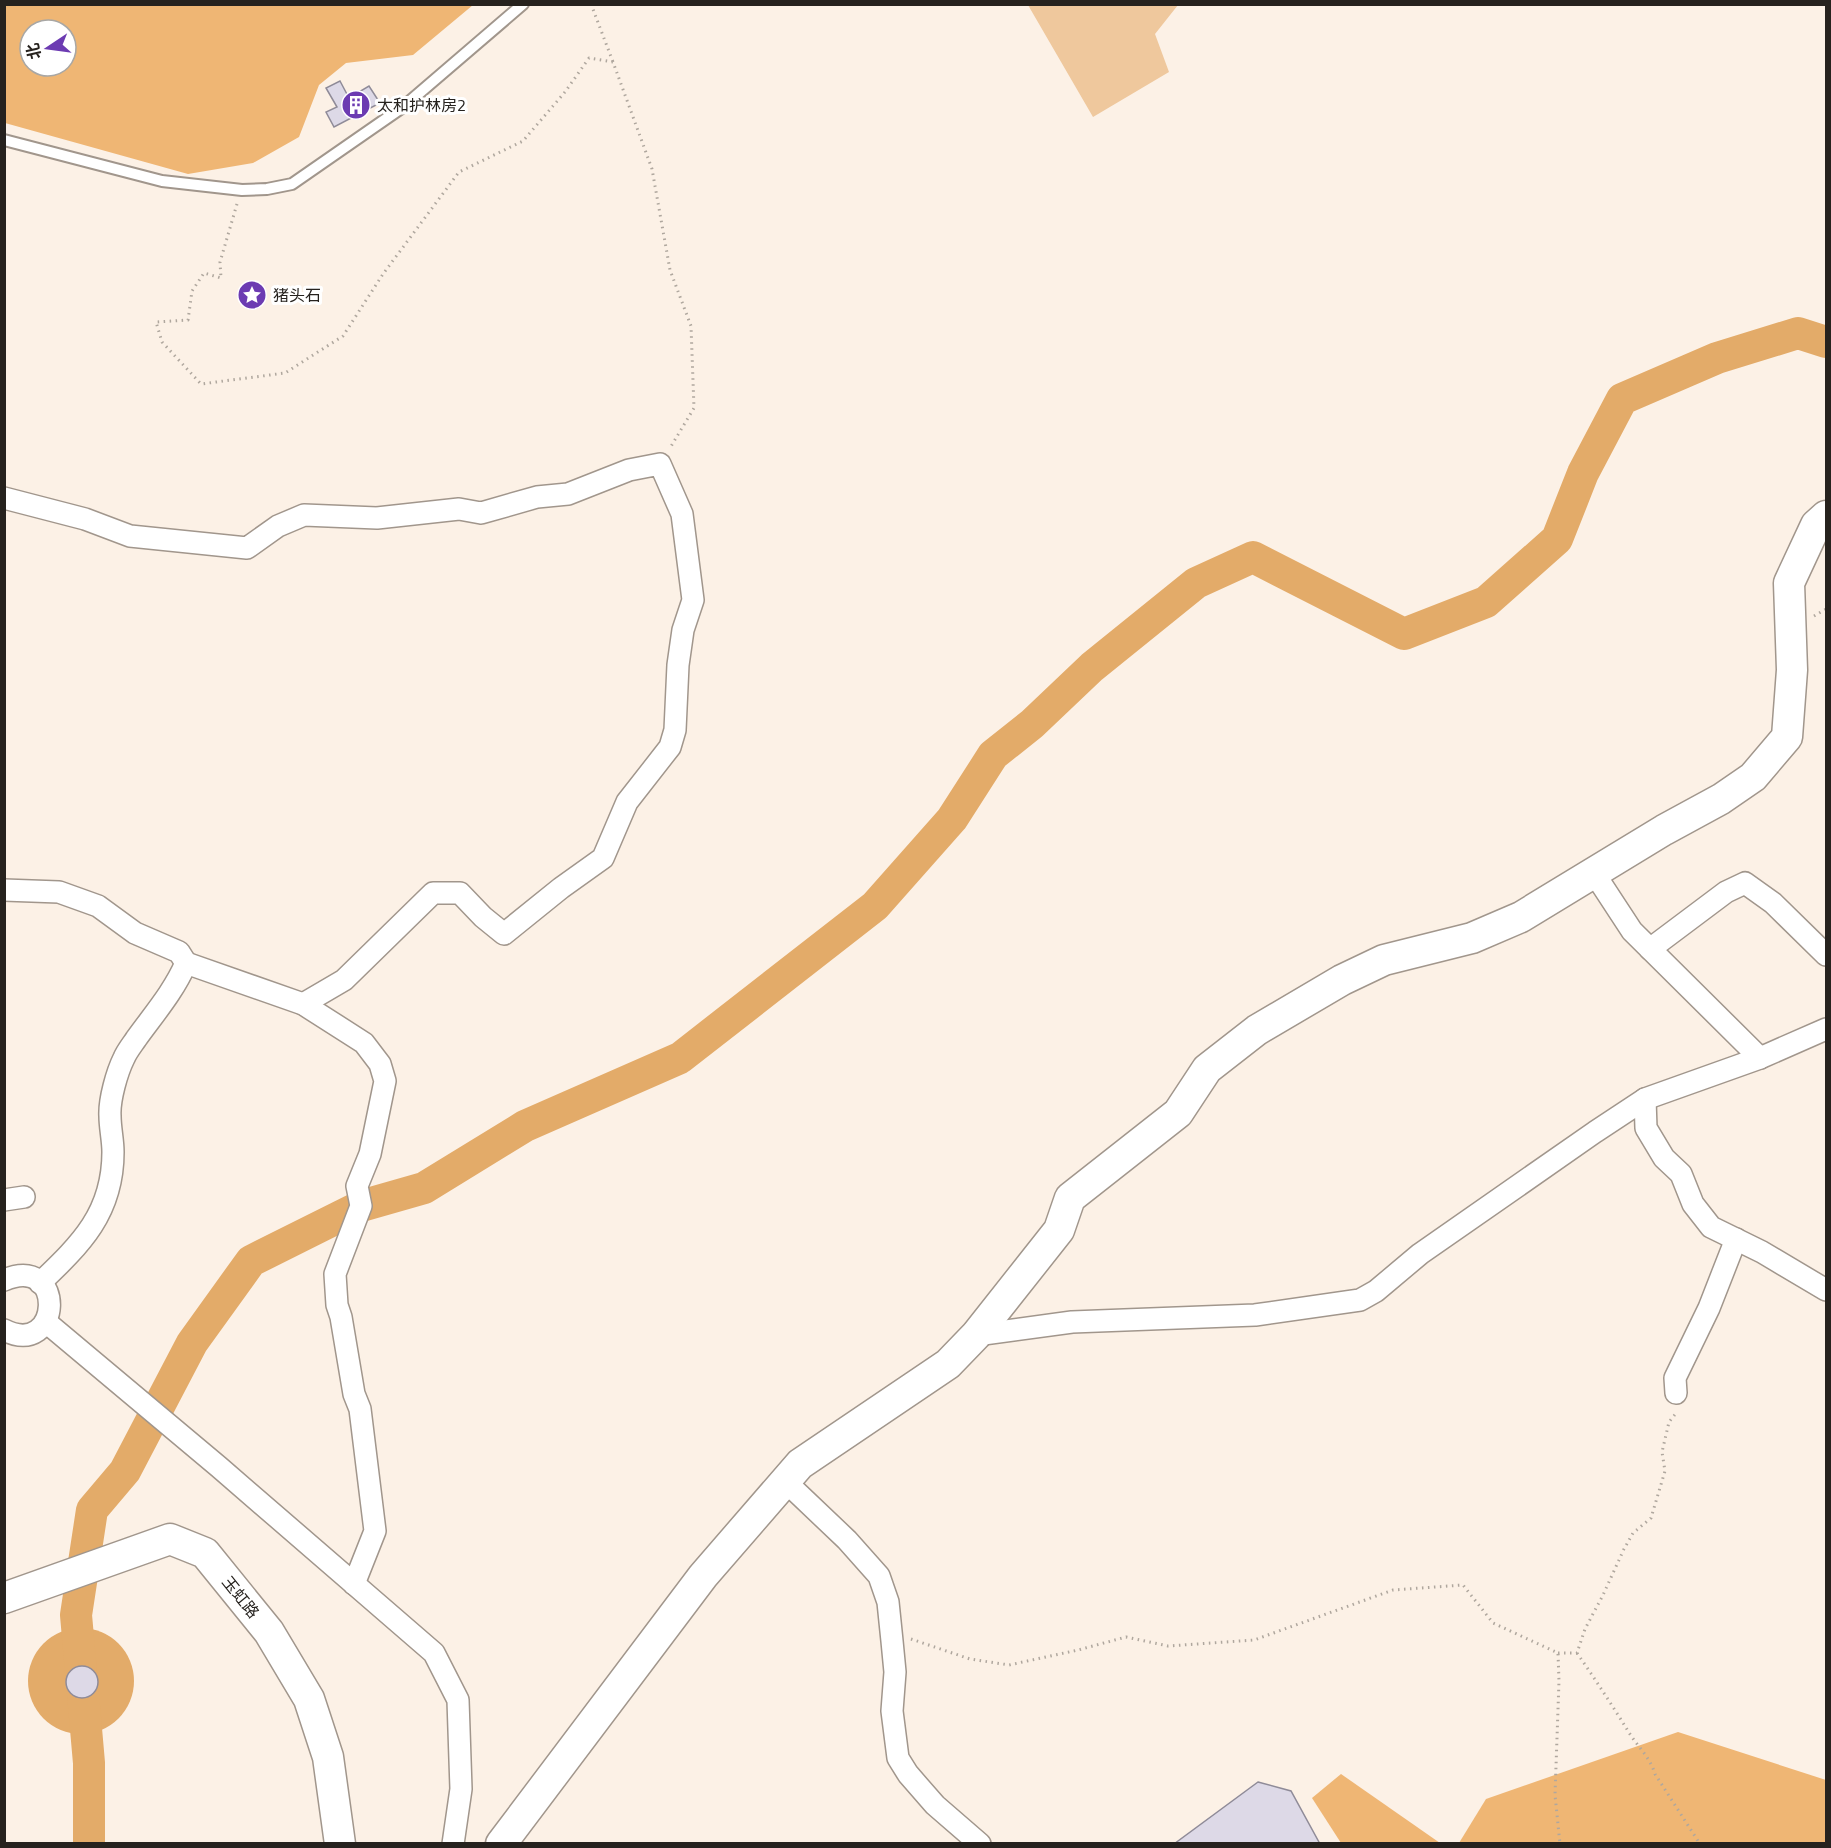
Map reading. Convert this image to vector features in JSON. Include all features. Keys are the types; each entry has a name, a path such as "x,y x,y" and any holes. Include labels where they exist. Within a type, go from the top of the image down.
{"street":[{"path":"4,498 85,519 130,536 247,548 278,526 304,515 376,518 459,510 481,513 537,497 568,495 629,470 660,464 682,514 693,600 683,630 678,665 675,730 670,747 627,802 603,858 504,934 483,917 460,893 433,893 344,980 303,1004"},
{"path":"501,1844 703,1576 800,1464 948,1364 976,1335 1059,1230 1070,1198 1178,1113 1207,1069 1257,1030 1342,980 1384,960 1472,938 1521,918 1721,799 1753,777 1787,737 1792,670 1790,583 1816,525 1827,516"},
{"path":"1594,873 1632,931 1760,1058"},
{"path":"1650,950 1726,892 1745,883 1773,903 1827,955"},
{"path":"4,890 59,892 98,906 135,933 179,952 186,963 303,1004 364,1043 380,1064 385,1081 370,1154 357,1186 361,1206 335,1274 337,1305 354,1394 360,1409 375,1531 354,1584"},
{"path":"40,1283 72,1252 89,1232 100,1214 111,1186 113,1152 110,1113 116,1080 124,1058 178,982 186,963"},
{"path":"976,1335 1072,1322 1255,1314 1360,1300 1376,1291 1420,1254 1646,1099 1760,1058 1827,1029"},
{"path":"1646,1099 1646,1128 1664,1158 1681,1174 1693,1204 1711,1227 1762,1252 1827,1290"},
{"path":"1676,1393 1675,1378 1709,1308 1736,1239"},
{"path":"4,1280 17,1275 34,1278 47,1289 51,1306 46,1322 33,1333 16,1335 4,1330"},
{"path":"46,1322 219,1467 434,1653 458,1701 461,1789 453,1844"},
{"path":"785,1481 847,1540 879,1576 888,1602 895,1672 892,1711 898,1758 908,1774 935,1805 980,1844"},
{"name":"玉虹路","path":"12,1595 170,1539 205,1553 269,1632 309,1699 328,1757 340,1844"}],"lane":[{"path":"4,140 162,181 242,190 267,189 292,184 403,107 523,4"}],"path":[{"path":"591,4 652,169 670,270 691,326 694,408 660,464"},
{"path":"242,190 220,262 221,278 204,273 192,291 188,320 156,322 162,342 201,384 285,373 344,336 383,274 459,172 523,141 565,92 590,58 614,62"},
{"path":"1577,1653 1585,1629 1633,1533 1651,1518 1665,1471 1662,1452 1669,1422 1679,1410 1676,1393"},
{"path":"902,1636 970,1659 1009,1665 1078,1650 1126,1636 1168,1646 1254,1640 1393,1590 1463,1585 1493,1623 1558,1653 1577,1653"},
{"path":"1558,1653 1555,1795 1560,1844"},
{"path":"1577,1653 1652,1764 1655,1774 1700,1844"}],"shaded area":[{"path":"4,5 473,5 413,55 346,63 319,85 299,137 253,163 188,174 5,123"},
{"path":"1028,5 1178,5 1155,34 1169,72 1093,117"},
{"path":"81,1628 101,1632 118,1644 130,1661 134,1681 130,1701 118,1718 101,1730 81,1734 61,1730 44,1718 32,1701 28,1681 32,1661 44,1644 61,1632"},
{"path":"1678,1732 1826,1780 1826,1843 1459,1843 1486,1799"},
{"path":"1341,1774 1440,1843 1341,1843 1312,1798"}],"building":[{"name":"太和护林房2","path":"340,81 349,98 369,86 380,103 334,127 326,112 337,107 326,88"},
{"path":"82,1666 93,1671 98,1682 93,1693 82,1698 71,1693 66,1682 71,1671"},
{"path":"1258,1782 1291,1791 1320,1844 1174,1844"}],"waterway":[{"path":"89,1844 89,1763 76,1615 92,1510 125,1471 192,1343 251,1261 361,1206 424,1188 525,1126 680,1058 875,906 952,819 993,755 1032,724 1092,667 1196,583 1253,557 1404,634 1486,602 1557,539 1583,473 1622,399 1717,358 1798,333 1826,342"}],"place":[{"name":"太和护林房2","path":"356,105"},
{"name":"猪头石","path":"252,295"}]}
